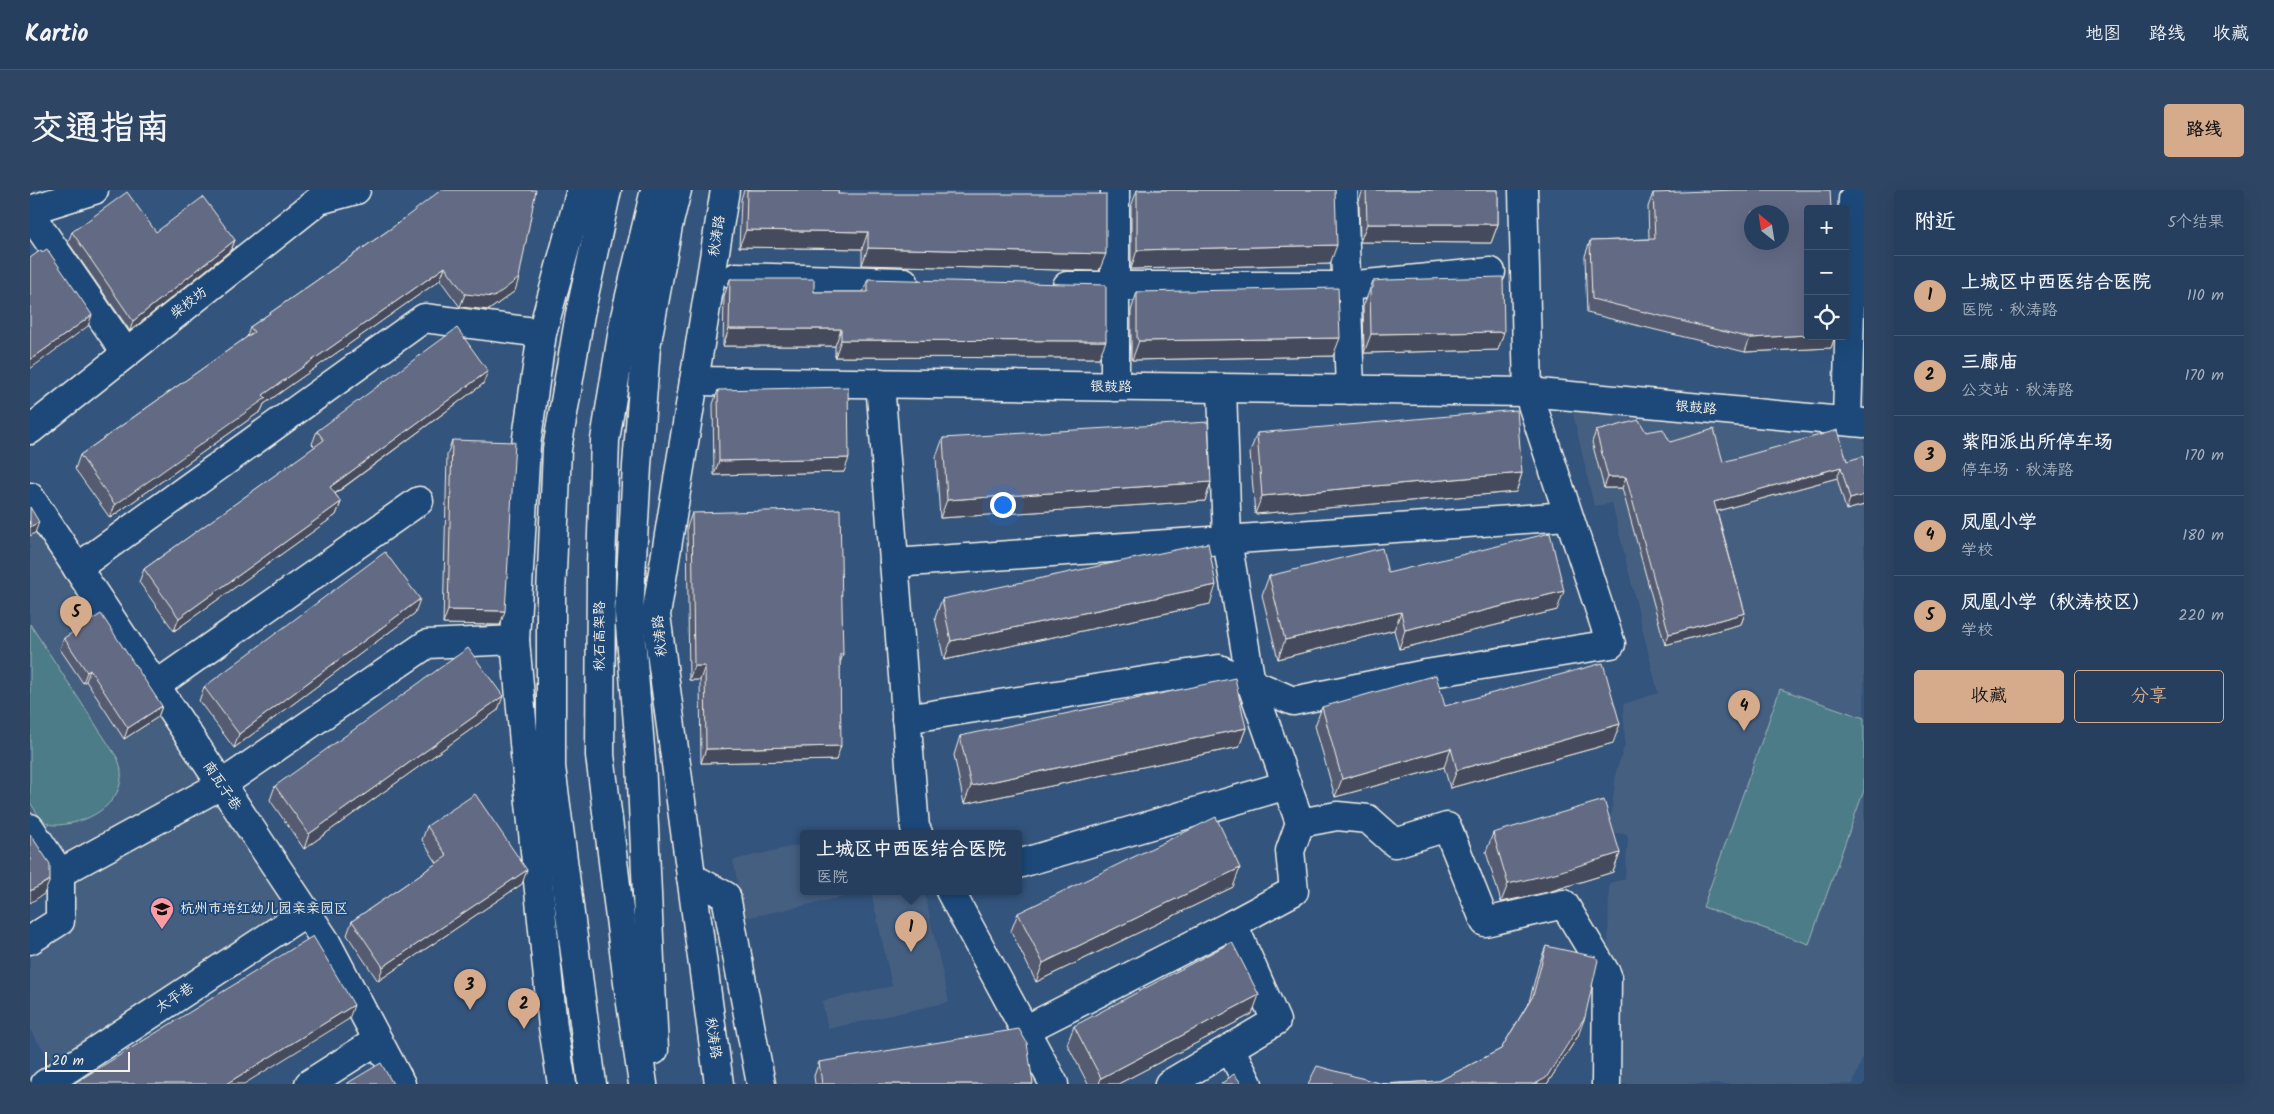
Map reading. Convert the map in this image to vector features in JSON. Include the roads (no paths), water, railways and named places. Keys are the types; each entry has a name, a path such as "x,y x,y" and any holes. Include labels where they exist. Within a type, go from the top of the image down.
{"main road":[{"path":"94,190 30,212 126,353"},
{"name":"柴校坊","path":"30,430 318,195 356,190"},
{"path":"562,1084 553,1027 524,754 515,640 526,444 542,333 581,190"},
{"path":"592,1084 551,766 552,596 557,449 580,314 607,190"},
{"name":"秋石高架路","path":"643,1084 628,983 600,755 601,566 606,440 625,317 656,190"},
{"path":"655,1084 641,760 629,613 646,347 668,226 677,190"},
{"name":"秋涛路","path":"719,1084 656,615 725,190"},
{"path":"1115,190 1115,387"},
{"path":"1343,190 1350,390"},
{"path":"906,719 1219,669 1293,701 1426,674 1611,644 1528,392 1523,190"},
{"path":"1856,422 1853,199 1864,193"},
{"path":"1045,286 1115,288 1346,286 1491,272"},
{"path":"736,277 926,282"},
{"path":"77,568 424,318 542,333"},
{"name":"银鼓路","path":"694,381 1528,392 1856,422"},
{"path":"880,384 916,830"},
{"path":"1025,1030 1294,891 1290,851 1300,823 1251,682 1227,540 1222,388"},
{"name":"南瓦子巷","path":"30,497 325,940 401,1084"},
{"path":"156,686 419,501"},
{"path":"894,563 1568,516"},
{"path":"60,873 221,785 427,644 515,640"},
{"path":"1022,863 1287,784"},
{"path":"1300,823 1337,816 1368,819 1395,843 1447,827 1485,922 1564,904 1607,975 1605,1083"},
{"path":"30,828 60,873 60,921 30,940"},
{"path":"691,877 726,896 761,1084"},
{"path":"952,895 1054,1084"},
{"name":"太平巷","path":"44,1084 306,912"},
{"path":"1169,1084 1276,1021 1233,924"},
{"path":"309,1084 378,1040"},
{"path":"1230,1048 1248,1084"}],"place":[{"name":"凤凰小学（秋涛校区）","path":"76,637"},
{"name":"凤凰小学","path":"1744,731"},
{"name":"杭州市培红幼儿园亲亲园区","path":"162,930"},
{"name":"上城区中西医结合医院","path":"911,952"},
{"name":"紫阳派出所停车场","path":"470,1010"},
{"name":"三廊庙","path":"524,1029"}]}
